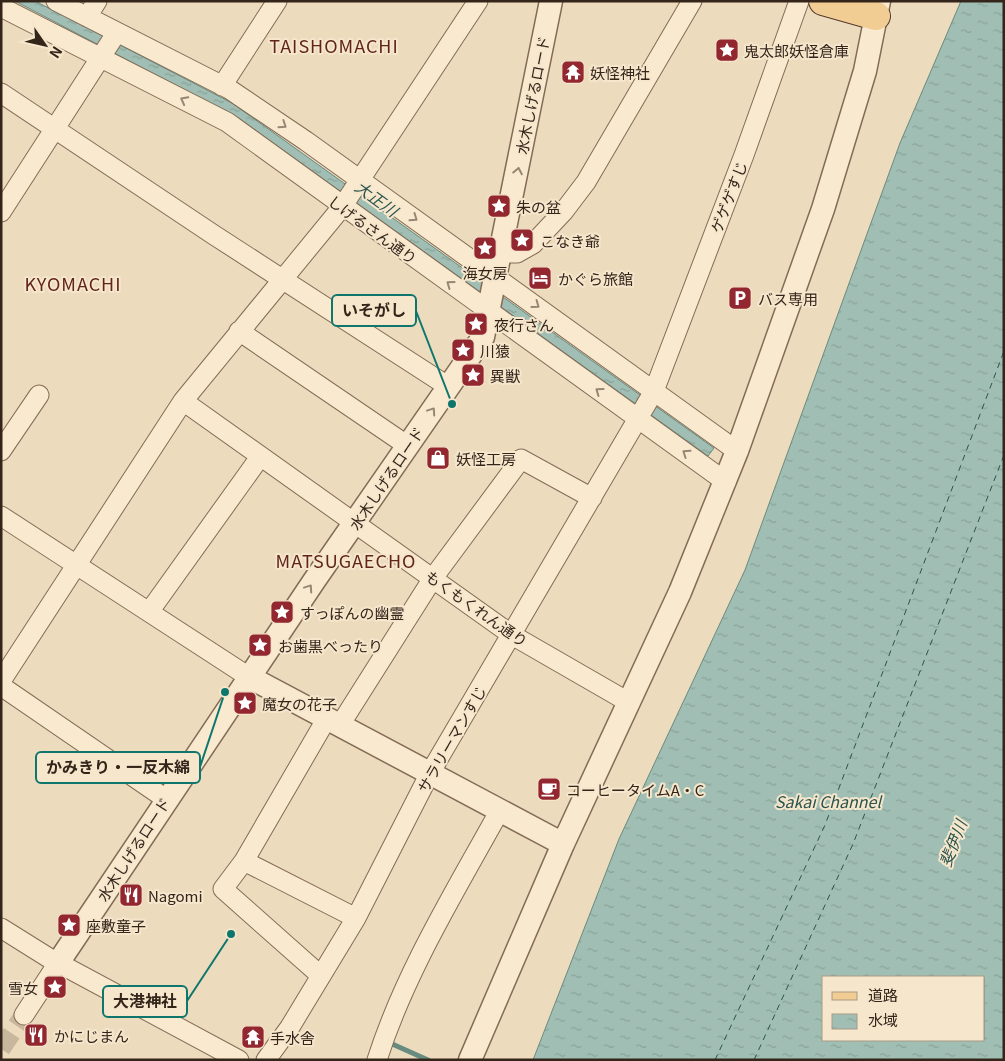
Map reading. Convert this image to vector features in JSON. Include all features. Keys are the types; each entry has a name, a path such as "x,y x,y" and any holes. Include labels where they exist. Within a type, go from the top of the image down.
{"main road":[{"path":"823,1 878,8"}],"street":[{"path":"56,1 92,9 117,32 222,86 306,141 737,451"},
{"path":"222,86 277,1"},
{"name":"水木しげるロード","path":"58,963 166,798 483,337 550,1"},
{"path":"501,253 517,253 533,244 564,211 586,182 692,1"},
{"name":"ゲゲゲすじ","path":"638,419 654,391 744,155 799,1"},
{"path":"1,681 183,401 342,207 472,3"},
{"name":"しげるさん通り","path":"1,7 227,122 342,207 726,482"},
{"path":"470,1060 563,844 630,703 726,482 823,209 865,71 878,8"},
{"path":"1,212 117,32"},
{"path":"1,93 214,235 449,387"},
{"path":"239,331 408,446"},
{"path":"1,451 39,395"},
{"name":"もくもくれん通り","path":"183,401 512,635 630,703"},
{"name":"サラリーマンすじ","path":"273,1057 320,975 356,918 430,773 638,419"},
{"path":"149,612 260,457"},
{"path":"320,975 223,888 244,861 333,722 433,578 521,459 592,498"},
{"path":"1,516 249,677 563,844"},
{"path":"1,686 166,798"},
{"path":"377,1060 383,1042 424,951 500,810"},
{"path":"244,861 356,918"},
{"path":"1,928 58,963 239,1060"},
{"path":"24,1015 58,963"}],"water":[{"path":"15,1 35,1 232,103 714,448 708,456 240,119"},
{"name":"Sakai Channel","path":"961,1 1004,1 1004,1060 533,1060 619,839 745,570 900,143"}],"waterway":[{"path":"390,1043 428,1060"}],"ferry route":[{"path":"715,1060 825,825 1004,351"},
{"path":"754,1060 853,844 1004,455"}],"tunnel":[{"path":"1,1049 24,1015"}],"place":[{"name":"鬼太郎妖怪倉庫","path":"727,50"},
{"name":"妖怪神社","path":"573,72"},
{"name":"朱の盆","path":"499,206"},
{"name":"こなき爺","path":"522,240"},
{"name":"海女房","path":"485,248"},
{"name":"かぐら旅館","path":"540,278"},
{"name":"バス専用","path":"740,298"},
{"name":"夜行さん","path":"476,324"},
{"name":"川猿","path":"463,350"},
{"name":"異獣","path":"473,375"},
{"name":"いそがし","path":"452,404"},
{"name":"妖怪工房","path":"438,458"},
{"name":"すっぽんの幽霊","path":"282,612"},
{"name":"お歯黒べったり","path":"260,645"},
{"name":"かみきり・一反木綿","path":"225,692"},
{"name":"魔女の花子","path":"245,703"},
{"name":"コーヒータイムA・C","path":"549,789"},
{"name":"Nagomi","path":"131,895"},
{"name":"座敷童子","path":"69,925"},
{"name":"大港神社","path":"231,934"},
{"name":"雪女","path":"55,987"},
{"name":"かにじまん","path":"36,1035"},
{"name":"手水舎","path":"253,1037"}],"district":[{"name":"TAISHOMACHI","path":"334,45"},
{"name":"KYOMACHI","path":"73,283"},
{"name":"MATSUGAECHO","path":"346,560"}],"water label":[{"name":"大正川","path":"377,198"},
{"name":"斐伊川","path":"952,843"}]}
